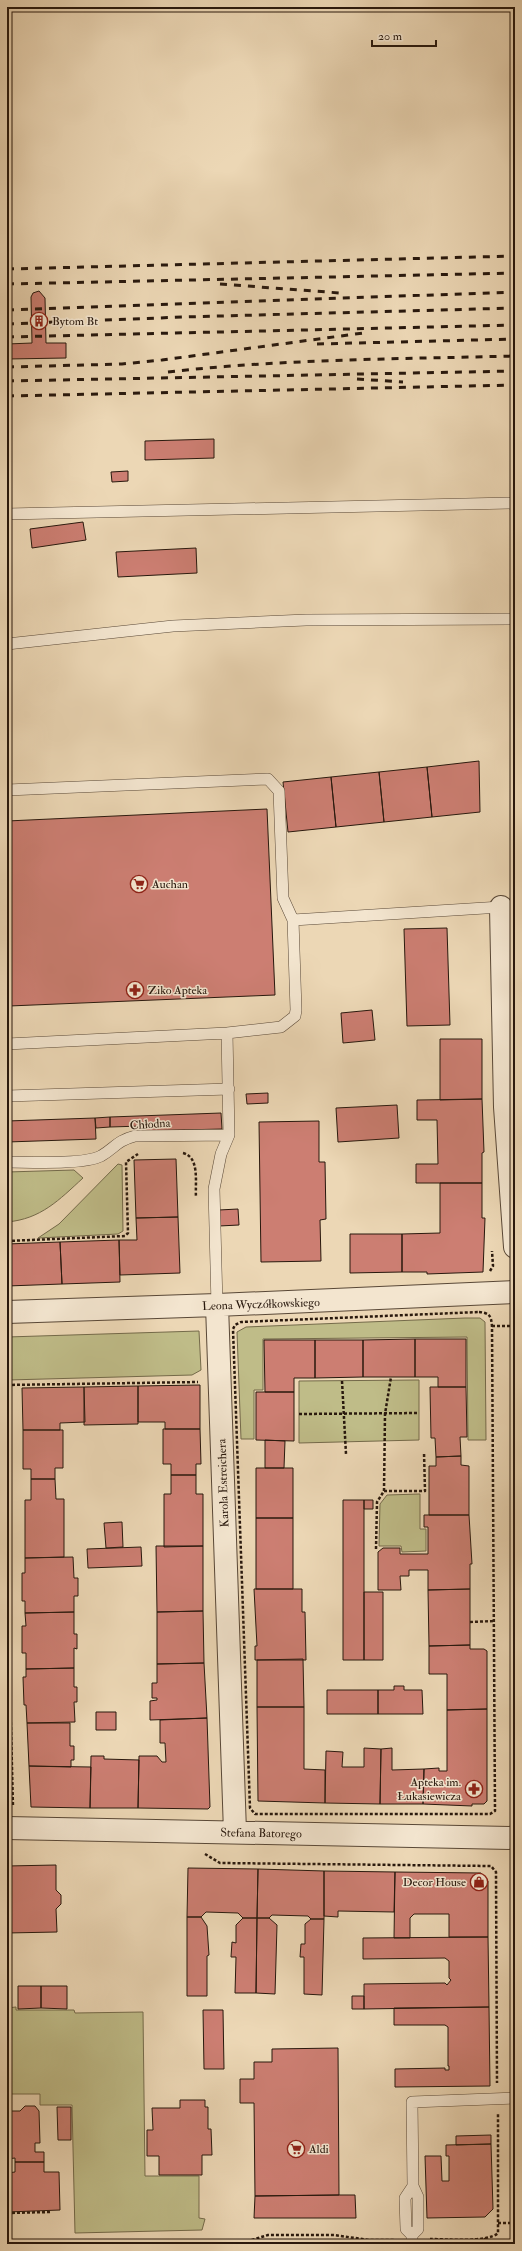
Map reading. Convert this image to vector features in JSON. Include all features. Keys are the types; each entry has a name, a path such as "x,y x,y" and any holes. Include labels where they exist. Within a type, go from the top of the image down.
{"street":[{"path":"501,906 509,933 505,1107 515,1247"},
{"name":"Leona Wyczółkowskiego","path":"7,1312 217,1306 515,1292"},
{"name":"Karola Estreichera","path":"217,1306 235,1832"},
{"name":"Stefana Batorego","path":"10,1819 235,1832 515,1838"}],"lane":[{"path":"7,514 515,503"},
{"path":"7,644 181,625 306,620 515,619"},
{"path":"7,790 268,779 279,791 283,898 292,920 295,1016 281,1027 227,1033 7,1044"},
{"path":"292,920 501,906"},
{"path":"227,1033 229,1135"},
{"path":"7,1096 229,1089"},
{"name":"Chłodna","path":"7,1162 86,1160 100,1156 121,1140 136,1136 229,1135"},
{"name":"Karola Estreichera","path":"217,1306 214,1189 221,1154 229,1135"},
{"path":"412,2240 406,2229 405,2198 413,2186 412,2102 515,2098"}],"path":[{"path":"180,1152 190,1155 194,1160 196,1200"},
{"path":"7,1241 126,1236 128,1233 126,1162 139,1153 146,1153"},
{"path":"487,1274 492,1266 492,1246"},
{"path":"479,1312 488,1313 491,1316 494,1621 495,1811 490,1814 253,1813 250,1808 233,1329 235,1325 241,1322 479,1312"},
{"path":"492,1326 515,1326"},
{"path":"376,1549 377,1502 384,1491 385,1414 391,1377"},
{"path":"342,1381 346,1454"},
{"path":"7,1385 206,1382"},
{"path":"298,1414 419,1413"},
{"path":"384,1491 424,1491 424,1452"},
{"path":"7,1572 10,1819"},
{"path":"470,1622 494,1621"},
{"path":"37,2244 245,2242 268,2235 334,2235 369,2240 412,2240 485,2238 494,2236 498,2232 496,1872 491,1866 220,1863 199,1851"},
{"path":"7,2213 51,2212"},
{"path":"498,2223 515,2223"},
{"path":"485,2238 485,2244"}],"shaded area":[{"path":"118,1164 122,1165 123,1231 118,1234 38,1238 59,1224"},
{"path":"74,1170 83,1178 57,1201 40,1213 19,1220 7,1222 7,1172"},
{"path":"480,1318 485,1322 486,1440 468,1440 467,1337 263,1339 263,1390 254,1390 254,1439 241,1439 237,1332 246,1327"},
{"path":"199,1331 201,1370 192,1375 8,1380 7,1337"},
{"path":"419,1380 419,1440 299,1443 299,1381"},
{"path":"420,1494 420,1529 426,1529 426,1551 402,1552 401,1546 379,1546 380,1504 387,1495"},
{"path":"16,2007 16,2010 74,2010 75,2013 143,2012 145,2176 199,2176 199,2218 205,2219 202,2230 75,2233 72,2105 40,2105 40,2094 7,2094 7,2008"}],"building":[{"name":"Bytom Bt","path":"39,291 45,298 46,343 66,343 66,358 7,359 7,344 32,343 31,297 33,293"},
{"path":"214,439 214,458 145,460 145,441"},
{"path":"128,471 128,481 112,482 111,472"},
{"path":"83,522 86,540 32,548 30,529"},
{"path":"196,548 197,573 118,577 116,552"},
{"path":"479,761 480,812 432,817 427,767"},
{"path":"427,767 432,817 384,822 379,772"},
{"path":"379,772 384,822 336,827 331,777"},
{"path":"331,777 336,827 288,832 283,782"},
{"name":"Auchan","path":"267,809 275,995 9,1006 7,948 7,821"},
{"path":"447,928 450,1025 407,1026 404,929"},
{"path":"372,1010 375,1040 343,1043 341,1013"},
{"path":"440,1039 482,1039 482,1099 440,1100"},
{"path":"268,1093 268,1103 247,1104 246,1094"},
{"path":"482,1099 484,1152 482,1153 482,1183 416,1183 416,1164 438,1164 437,1120 417,1120 417,1100"},
{"path":"397,1105 399,1138 338,1142 336,1108"},
{"path":"221,1113 222,1129 142,1131 142,1126 110,1127 110,1117"},
{"path":"110,1117 110,1127 96,1128 95,1118"},
{"path":"95,1118 96,1139 7,1142 7,1121"},
{"path":"319,1121 319,1162 325,1162 326,1219 320,1220 321,1261 261,1262 259,1122"},
{"path":"176,1159 178,1217 136,1218 134,1160"},
{"path":"440,1183 482,1183 482,1218 485,1218 483,1272 427,1274 427,1272 402,1272 402,1234 440,1233"},
{"path":"238,1209 239,1225 219,1226 219,1210"},
{"path":"178,1217 180,1273 120,1275 119,1240 137,1240 136,1218"},
{"path":"350,1234 402,1234 402,1272 350,1273"},
{"path":"119,1240 120,1282 62,1284 60,1242"},
{"path":"60,1242 62,1284 7,1286 7,1244"},
{"path":"415,1339 415,1377 363,1377 363,1340"},
{"path":"415,1339 466,1339 466,1387 438,1387 438,1377 415,1377"},
{"path":"264,1340 315,1340 315,1378 294,1378 294,1392 265,1392"},
{"path":"315,1340 363,1340 363,1377 315,1378"},
{"path":"200,1385 200,1429 165,1429 165,1422 138,1422 138,1386"},
{"path":"138,1386 138,1424 84,1425 84,1387"},
{"path":"84,1387 85,1422 60,1423 60,1430 23,1430 22,1388"},
{"path":"430,1387 466,1387 467,1437 460,1437 461,1456 436,1457 435,1438 431,1438"},
{"path":"256,1392 294,1392 294,1441 256,1440"},
{"path":"163,1429 200,1429 201,1464 196,1464 196,1475 171,1475 171,1464 163,1464"},
{"path":"23,1430 63,1430 63,1468 55,1468 55,1479 31,1479 31,1469 23,1469"},
{"path":"265,1440 285,1441 284,1468 265,1468"},
{"path":"461,1456 461,1465 469,1466 469,1515 429,1515 429,1466 436,1466 436,1457"},
{"path":"256,1468 293,1468 293,1518 256,1518"},
{"path":"171,1475 196,1475 196,1494 203,1494 203,1546 164,1547 164,1494 171,1494"},
{"path":"31,1479 55,1479 56,1499 64,1499 64,1557 25,1558 25,1500 31,1500"},
{"path":"343,1500 364,1500 364,1660 343,1660"},
{"path":"364,1500 373,1500 373,1509 364,1509"},
{"path":"424,1515 469,1515 472,1564 470,1564 470,1589 428,1590 428,1570 409,1570 409,1576 400,1576 401,1590 378,1590 378,1552 383,1548 400,1548 400,1554 428,1554 428,1527 424,1527"},
{"path":"256,1518 293,1518 293,1589 256,1589"},
{"path":"122,1522 123,1547 106,1548 104,1523"},
{"path":"156,1546 203,1546 203,1611 157,1612"},
{"path":"141,1547 142,1566 88,1568 87,1549"},
{"path":"73,1557 74,1578 78,1578 78,1596 74,1596 74,1612 25,1613 25,1601 22,1601 22,1573 25,1573 25,1558"},
{"path":"254,1589 302,1589 302,1612 305,1612 306,1660 255,1660 255,1646 257,1646"},
{"path":"470,1589 470,1645 429,1646 428,1590"},
{"path":"364,1592 383,1592 383,1660 364,1660"},
{"path":"203,1611 204,1663 157,1664 157,1612"},
{"path":"74,1612 74,1634 77,1634 77,1649 74,1648 74,1668 26,1669 26,1653 22,1653 22,1626 26,1626 25,1613"},
{"path":"470,1645 470,1649 484,1649 487,1651 487,1709 447,1710 447,1674 429,1674 429,1646"},
{"path":"303,1659 304,1707 257,1707 257,1660"},
{"path":"204,1663 207,1718 150,1720 150,1701 157,1700 157,1698 152,1698 152,1683 157,1683 157,1664"},
{"path":"74,1668 74,1687 77,1687 77,1702 74,1702 75,1722 27,1723 26,1705 24,1705 23,1677 26,1677 26,1669"},
{"path":"394,1686 404,1686 404,1690 422,1690 423,1714 378,1714 378,1690 394,1690"},
{"path":"327,1690 378,1690 378,1714 327,1714"},
{"path":"257,1707 304,1707 304,1769 325,1770 325,1803 258,1801"},
{"path":"487,1709 487,1801 484,1804 472,1804 472,1806 423,1804 424,1769 439,1768 439,1771 447,1771 447,1710"},
{"path":"96,1712 116,1712 116,1730 96,1730"},
{"path":"207,1718 210,1807 208,1809 138,1808 139,1756 157,1756 162,1762 166,1762 165,1743 160,1743 160,1720"},
{"path":"27,1723 70,1723 70,1746 74,1746 74,1760 71,1760 71,1767 29,1766"},
{"path":"364,1748 381,1749 380,1804 325,1803 326,1751 343,1752 342,1767 364,1767"},
{"path":"392,1748 392,1770 424,1769 423,1804 380,1804 381,1749"},
{"path":"91,1756 104,1756 104,1759 139,1760 138,1808 90,1808"},
{"path":"29,1766 91,1767 90,1808 31,1807"},
{"path":"56,1865 56,1890 61,1895 61,1904 56,1909 57,1932 7,1933 7,1866"},
{"path":"188,1868 258,1869 257,1918 243,1918 238,1913 206,1912 201,1917 187,1917"},
{"path":"258,1869 324,1871 324,1919 311,1919 308,1916 272,1915 269,1918 257,1918"},
{"path":"324,1871 395,1872 394,1912 338,1911 338,1917 324,1916"},
{"path":"395,1872 481,1873 488,1881 488,1937 449,1937 449,1914 414,1914 410,1918 410,1938 394,1938"},
{"path":"187,1917 201,1917 207,1926 209,1955 207,1956 207,1996 187,1996"},
{"path":"243,1918 257,1918 256,1993 235,1993 236,1957 231,1957 232,1942 236,1943 236,1925"},
{"path":"257,1918 269,1918 277,1925 275,1994 256,1993"},
{"path":"311,1919 324,1919 322,1995 304,1994 304,1957 300,1957 301,1944 305,1944 305,1924"},
{"path":"488,1937 489,2007 364,2009 364,1984 445,1983 447,1985 451,1980 449,1978 449,1961 445,1958 363,1959 363,1938"},
{"path":"18,1986 41,1986 41,2008 18,2009"},
{"path":"41,1986 67,1986 67,2009 41,2008"},
{"path":"352,1996 364,1996 364,2009 352,2009"},
{"path":"489,2007 490,2086 395,2087 395,2069 445,2068 445,2070 449,2070 449,2066 448,2027 445,2025 394,2025 394,2008"},
{"path":"203,2010 223,2010 224,2069 204,2069"},
{"name":"Aldi","path":"338,2048 339,2195 255,2196 254,2103 240,2103 240,2079 254,2079 254,2062 272,2062 272,2049"},
{"path":"180,2100 205,2100 205,2107 208,2107 208,2129 211,2129 212,2155 202,2155 202,2175 159,2175 159,2156 147,2156 147,2130 153,2130 152,2108 180,2108"},
{"path":"25,2106 35,2106 39,2111 40,2143 35,2143 35,2152 44,2152 44,2162 15,2162 15,2158 7,2159 7,2111 20,2111"},
{"path":"57,2107 71,2107 71,2140 58,2140"},
{"path":"491,2135 491,2144 456,2145 456,2136"},
{"path":"491,2144 493,2209 485,2217 427,2218 425,2156 441,2156 442,2181 449,2181 449,2156 446,2156 446,2145"},
{"path":"15,2162 44,2162 44,2172 59,2172 60,2210 7,2212 7,2173 15,2172"},
{"path":"355,2195 356,2218 254,2218 255,2196"}],"railway":[{"path":"188,7 233,7"},
{"path":"7,269 515,256"},
{"path":"7,284 515,273"},
{"path":"220,284 340,293"},
{"path":"7,310 515,292"},
{"path":"7,324 183,317 515,308"},
{"path":"7,337 515,325"},
{"path":"7,367 122,364 363,333"},
{"path":"317,344 515,339"},
{"path":"168,372 254,364 515,356"},
{"path":"7,381 515,371"},
{"path":"357,379 403,382"},
{"path":"7,396 515,385"}],"place":[{"name":"Bytom Bt","path":"39,321"},
{"name":"Auchan","path":"139,884"},
{"name":"Ziko Apteka","path":"135,990"},
{"name":"Apteka im. Łukasiewicza","path":"474,1789"},
{"name":"Decor House","path":"479,1882"},
{"name":"Aldi","path":"296,2149"}]}
